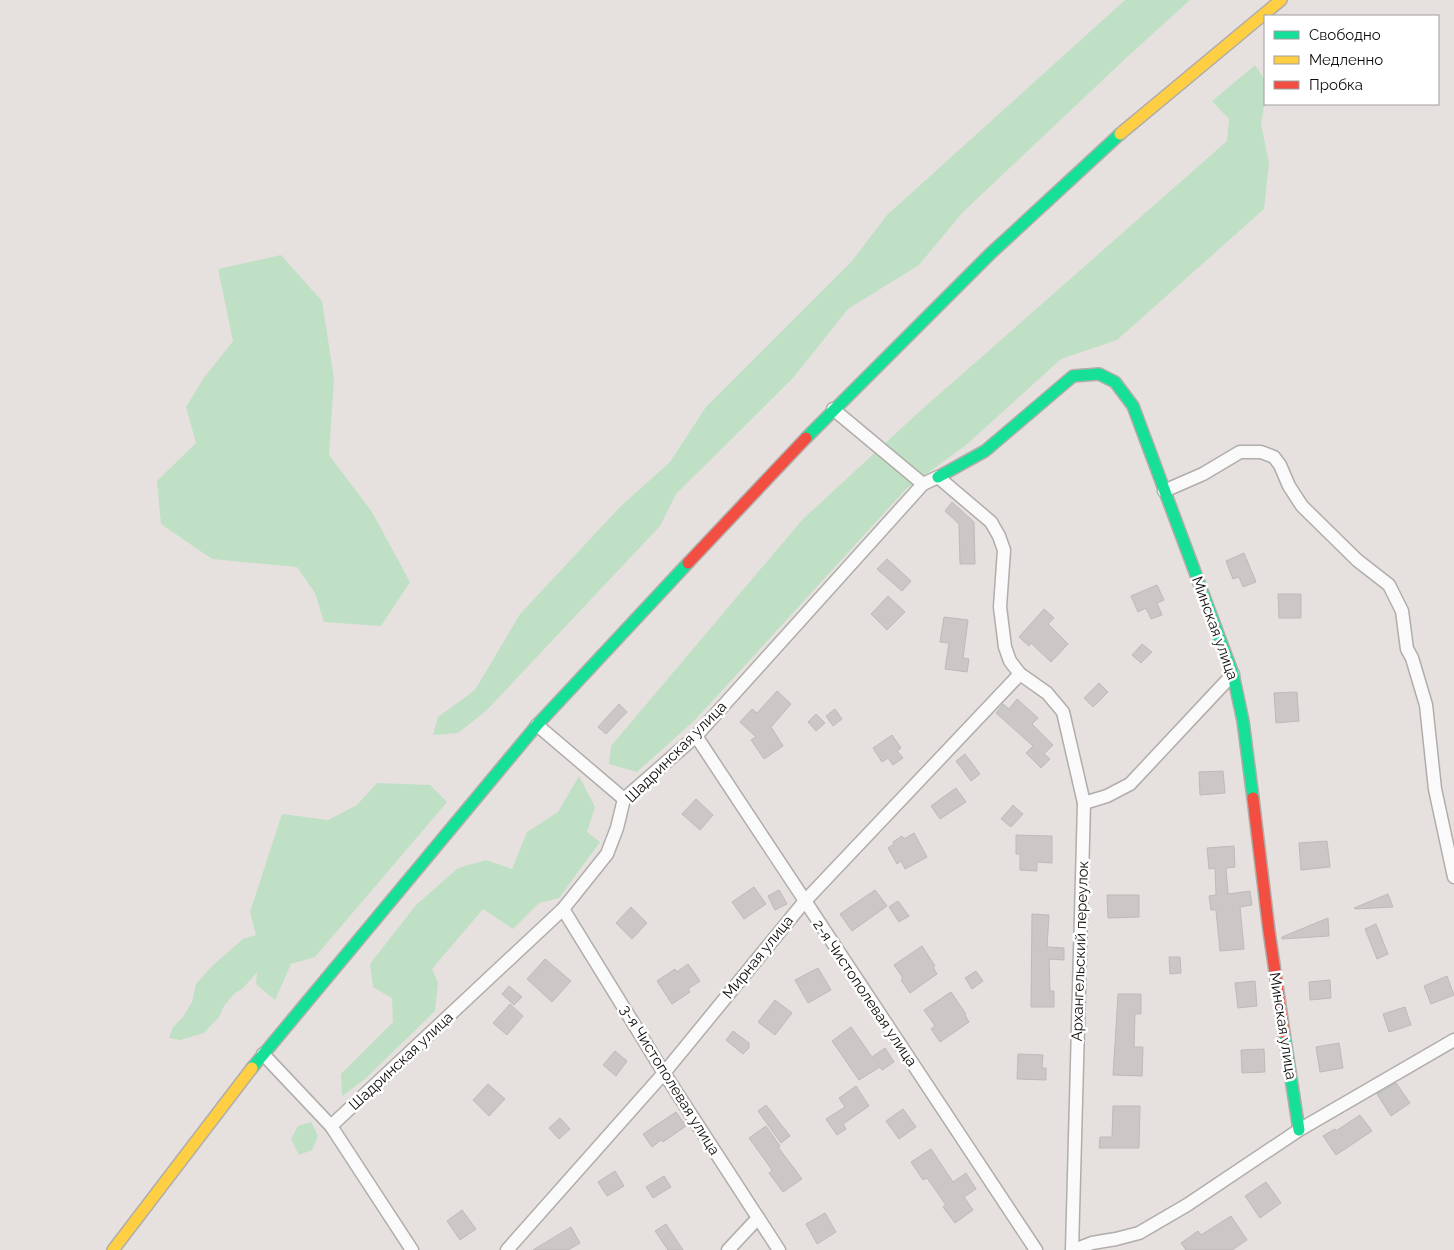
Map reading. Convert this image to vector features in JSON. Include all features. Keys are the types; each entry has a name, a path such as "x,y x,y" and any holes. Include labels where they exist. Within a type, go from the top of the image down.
{"main road":[{"path":"113,1250 262,1054 537,725 833,409 990,254 1116,137 1282,0"},
{"name":"Минская улица","path":"938,476 985,451 1063,383 1074,376 1099,374 1115,382 1133,406 1233,674 1243,721 1269,931 1299,1130"}],"street":[{"path":"833,409 923,484"},
{"path":"1164,491 1203,474 1240,452 1261,452 1274,457 1302,506 1357,560 1389,585 1402,610 1407,649 1412,658 1426,705 1435,789 1454,877"},
{"path":"938,476 991,522 999,536 1004,550 1000,607 1005,647 1010,661 1020,674"},
{"name":"Шадринская улица","path":"332,1126 563,909 608,854 624,799 696,736 923,484 938,476"},
{"name":"Архангельский переулок","path":"1020,674 1047,693 1063,712 1084,803 1073,1250"},
{"name":"Мирная улица","path":"507,1250 664,1073 804,902 1020,674"},
{"path":"1084,803 1107,796 1130,784 1233,674"},
{"path":"537,725 624,799"},
{"name":"2-я Чистополевая улица","path":"696,736 804,902 1036,1250"},
{"name":"3-я Чистополевая улица","path":"563,909 664,1073 780,1250"},
{"path":"1073,1250 1092,1243 1139,1233 1187,1205 1299,1130 1454,1040"},
{"path":"262,1054 332,1126 412,1250"},
{"path":"728,1250 758,1218"}],"green space":[{"path":"1125,0 1190,0 963,212 919,265 848,309 793,378 676,494 660,526 486,711 458,733 433,735 438,717 475,690 520,614 621,506 670,462 706,407 852,261 887,215"},
{"path":"1255,65 1264,78 1264,105 1261,124 1269,163 1264,209 1117,340 1061,359 966,445 906,489 696,719 637,772 609,764 611,746 803,519 919,412 1227,141 1229,119 1212,101"},
{"path":"281,255 322,301 334,379 329,455 372,512 410,582 381,626 324,622 315,593 297,567 212,559 161,524 157,481 196,443 186,407 203,379 233,341 218,269"},
{"path":"579,776 595,807 587,832 600,842 559,898 539,903 513,929 483,909 432,969 438,983 435,1011 365,1079 342,1096 341,1074 393,1022 392,998 373,987 370,964 416,905 458,868 486,860 512,869 527,832 558,812"},
{"path":"377,783 430,785 447,802 315,957 291,964 275,1000 256,984 257,972 242,989 235,993 224,1006 219,1017 204,1033 180,1040 169,1038 173,1027 183,1017 192,1002 196,984 212,966 243,939 256,935 250,912 282,814 328,820 357,805"},
{"path":"311,1122 318,1136 312,1150 299,1155 291,1139 298,1126"}],"building":[{"path":"952,502 974,522 975,564 960,564 959,524 945,511"},
{"path":"1244,553 1256,582 1243,587 1239,577 1233,579 1226,561"},
{"path":"887,559 911,581 902,591 877,569"},
{"path":"1157,585 1164,600 1157,603 1162,615 1151,619 1146,608 1138,612 1131,596"},
{"path":"1278,594 1301,594 1301,618 1279,618"},
{"path":"888,596 905,612 887,630 871,614"},
{"path":"1044,609 1054,618 1048,624 1068,644 1051,662 1031,643 1029,646 1019,637"},
{"path":"944,617 968,620 963,658 969,659 967,672 945,669 949,643 940,642"},
{"path":"1142,644 1152,652 1141,663 1132,655"},
{"path":"1099,683 1108,692 1093,707 1084,698"},
{"path":"777,691 791,704 771,727 783,746 764,759 751,740 756,737 740,722 752,709 757,713"},
{"path":"1297,692 1299,721 1276,723 1274,693"},
{"path":"1017,699 1038,718 1032,724 1053,745 1044,754 1050,759 1041,768 1026,753 1033,746 996,713 1003,704 1009,709"},
{"path":"619,704 627,712 606,734 598,727"},
{"path":"835,709 842,719 833,726 826,716"},
{"path":"816,714 825,723 816,731 808,722"},
{"path":"892,735 901,748 897,751 903,758 893,765 888,758 882,762 873,748"},
{"path":"965,754 980,774 971,781 956,761"},
{"path":"1223,771 1225,793 1200,795 1199,772"},
{"path":"956,788 966,802 940,819 931,806"},
{"path":"696,799 713,815 700,830 682,814"},
{"path":"1013,805 1023,814 1011,827 1001,819"},
{"path":"914,833 927,857 905,869 901,861 897,864 888,848 902,836 904,839"},
{"path":"1016,835 1052,836 1052,863 1037,862 1037,871 1020,870 1020,854 1016,854"},
{"path":"1327,841 1330,867 1301,870 1299,843"},
{"path":"1234,846 1235,867 1226,868 1228,894 1250,891 1252,905 1240,907 1244,949 1220,951 1216,910 1211,910 1209,896 1216,895 1215,868 1209,869 1207,848"},
{"path":"754,887 766,904 744,919 732,902"},
{"path":"779,890 787,904 775,910 768,896"},
{"path":"875,890 887,906 852,931 840,914"},
{"path":"1388,894 1393,907 1354,908"},
{"path":"1107,895 1139,895 1139,917 1108,918"},
{"path":"898,901 909,916 899,922 889,907"},
{"path":"631,907 647,923 632,939 616,923"},
{"path":"1032,914 1049,915 1047,947 1064,948 1064,960 1049,959 1050,991 1054,991 1054,1007 1031,1007"},
{"path":"1328,918 1329,936 1282,939 1282,937"},
{"path":"1376,924 1388,954 1377,959 1365,929"},
{"path":"922,946 935,966 933,967 937,974 910,993 894,965"},
{"path":"1169,957 1180,957 1181,973 1170,974"},
{"path":"545,959 571,981 552,1002 527,979"},
{"path":"688,964 700,981 688,989 690,992 672,1004 657,981 675,969 677,972"},
{"path":"818,968 831,990 808,1003 795,980"},
{"path":"976,971 983,981 972,989 965,978"},
{"path":"1447,976 1454,995 1431,1004 1424,986"},
{"path":"1330,980 1331,998 1310,1000 1309,982"},
{"path":"1255,981 1257,1006 1238,1008 1235,983"},
{"path":"509,986 522,997 514,1005 502,994"},
{"path":"951,992 966,1014 969,1022 940,1042 931,1029 935,1026 924,1010"},
{"path":"1118,994 1141,994 1141,1014 1135,1014 1134,1047 1143,1047 1142,1076 1113,1075"},
{"path":"775,1000 792,1013 775,1035 758,1022"},
{"path":"510,1004 523,1016 507,1035 493,1023"},
{"path":"1405,1007 1411,1025 1389,1032 1383,1014"},
{"path":"851,1027 872,1057 885,1048 894,1062 882,1070 880,1067 859,1080 832,1041"},
{"path":"733,1031 749,1043 749,1048 743,1054 726,1040"},
{"path":"1339,1043 1343,1068 1320,1072 1316,1047"},
{"path":"1264,1049 1265,1072 1242,1073 1241,1050"},
{"path":"615,1051 627,1061 616,1076 603,1065"},
{"path":"1018,1054 1043,1055 1042,1068 1046,1068 1046,1080 1017,1079"},
{"path":"1396,1083 1410,1103 1391,1116 1377,1094"},
{"path":"488,1084 505,1099 489,1116 473,1100"},
{"path":"856,1086 869,1106 843,1124 846,1129 837,1135 826,1119 845,1107 839,1098"},
{"path":"766,1105 790,1136 781,1143 758,1111"},
{"path":"1113,1106 1140,1106 1139,1148 1099,1148 1100,1137 1112,1137"},
{"path":"903,1109 916,1127 899,1139 886,1121"},
{"path":"676,1112 686,1126 663,1142 661,1140 652,1147 643,1134"},
{"path":"1360,1115 1372,1131 1336,1155 1323,1136 1335,1129 1336,1131"},
{"path":"560,1118 570,1129 559,1139 549,1128"},
{"path":"766,1126 780,1146 778,1147 802,1179 783,1192 769,1173 772,1170 749,1138"},
{"path":"931,1149 953,1182 966,1173 976,1189 964,1197 973,1210 955,1223 943,1207 946,1205 927,1178 923,1180 911,1162"},
{"path":"615,1171 624,1186 607,1196 598,1182"},
{"path":"664,1176 671,1187 653,1198 646,1187"},
{"path":"1266,1182 1281,1203 1260,1218 1245,1196"},
{"path":"462,1210 476,1229 460,1240 447,1221"},
{"path":"825,1213 836,1232 817,1244 806,1224"},
{"path":"1231,1216 1247,1240 1232,1250 1186,1250 1181,1243 1198,1231 1201,1235"},
{"path":"666,1224 683,1250 668,1250 655,1231"},
{"path":"571,1227 580,1243 568,1250 533,1250"}],"traffic: fast":[{"path":"806,438 990,254 1120,134"},
{"path":"938,477 985,451 1073,376 1099,374 1115,382 1133,406 1233,674 1243,721 1253,798"},
{"path":"252,1068 537,725 688,563"},
{"path":"1284,1033 1299,1130"}],"traffic: slow":[{"path":"1120,134 1281,0"},
{"path":"113,1250 252,1068"}],"traffic: jam":[{"path":"688,563 806,438"},
{"path":"1253,798 1269,931 1284,1033"}]}
